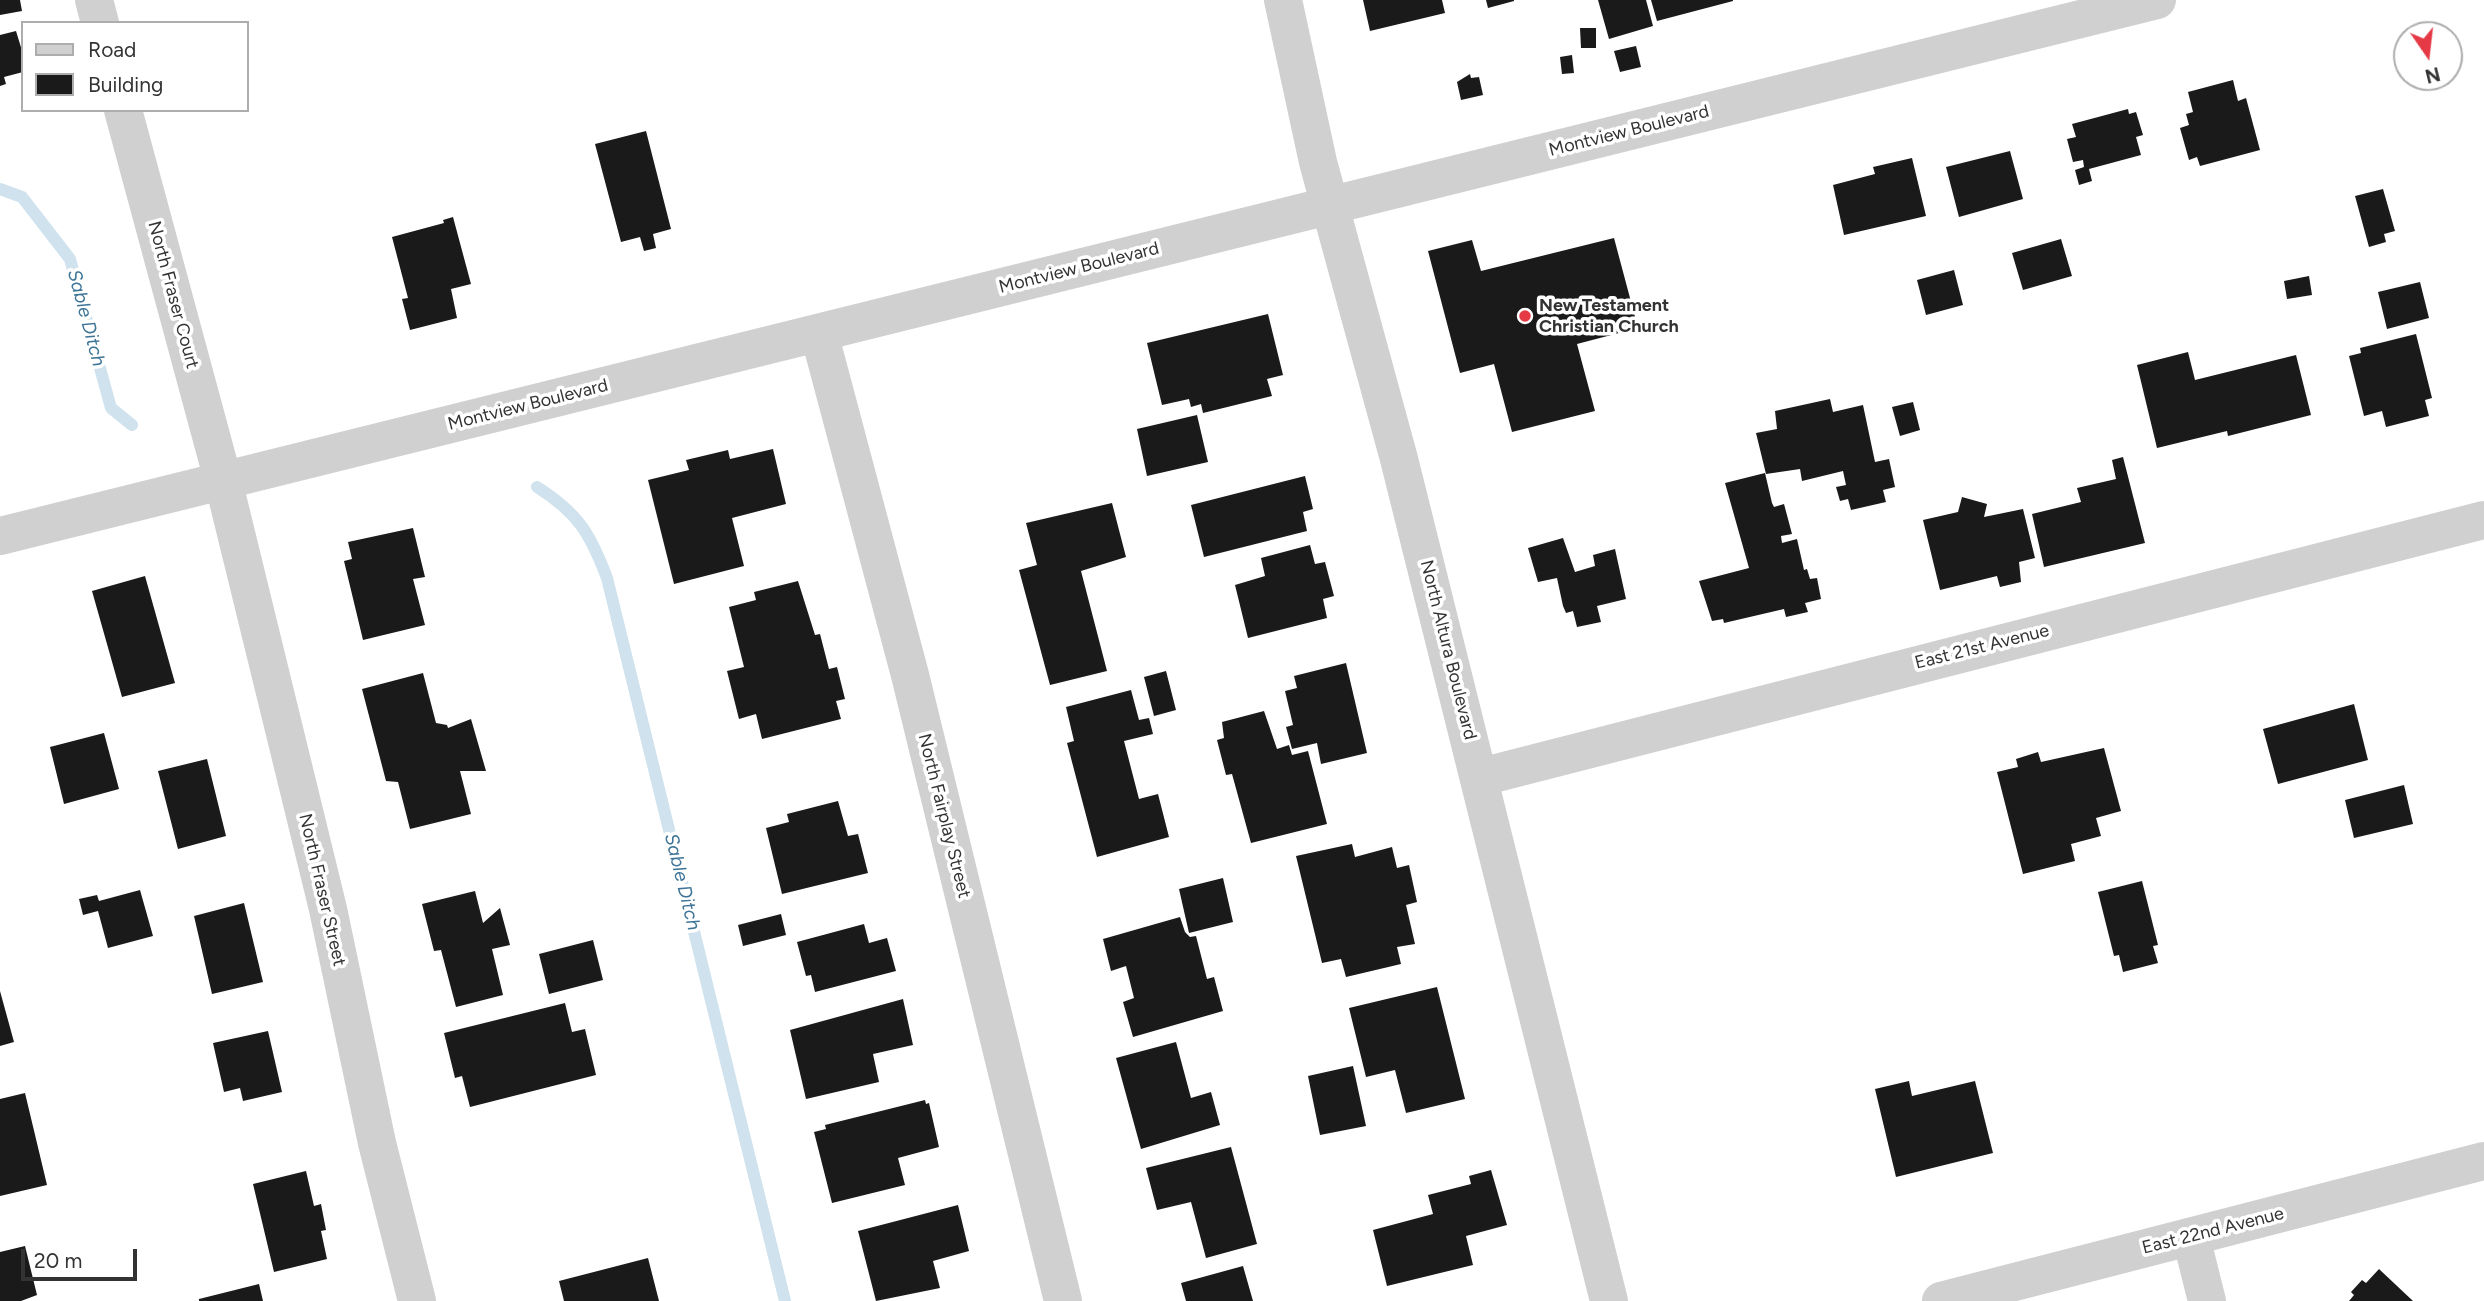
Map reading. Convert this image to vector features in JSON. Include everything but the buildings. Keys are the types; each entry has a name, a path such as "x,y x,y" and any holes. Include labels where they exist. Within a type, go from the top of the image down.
{"street":[{"path":"94,0 99,21"},
{"name":"North Altura Boulevard","path":"1283,0 1318,162 1481,777 1609,1301"},
{"name":"Montview Boulevard","path":"0,536 2157,0"},
{"name":"North Fraser Court","path":"124,112 223,481"},
{"name":"North Fairplay Street","path":"820,332 910,675 1063,1301"},
{"name":"North Fraser Street","path":"223,481 328,909 377,1143 417,1301"},
{"name":"East 21st Avenue","path":"1481,777 2484,520"},
{"name":"East 22nd Avenue","path":"1941,1301 2484,1161"},
{"path":"2191,1237 2207,1301"}],"waterway":[{"name":"Sable Ditch","path":"0,189 22,197 70,259 111,408 132,425"},
{"name":"Sable Ditch","path":"537,487 563,506 581,525 595,548 607,578 785,1301"}],"place":[{"name":"New Testament Christian Church","path":"1525,316"}]}
